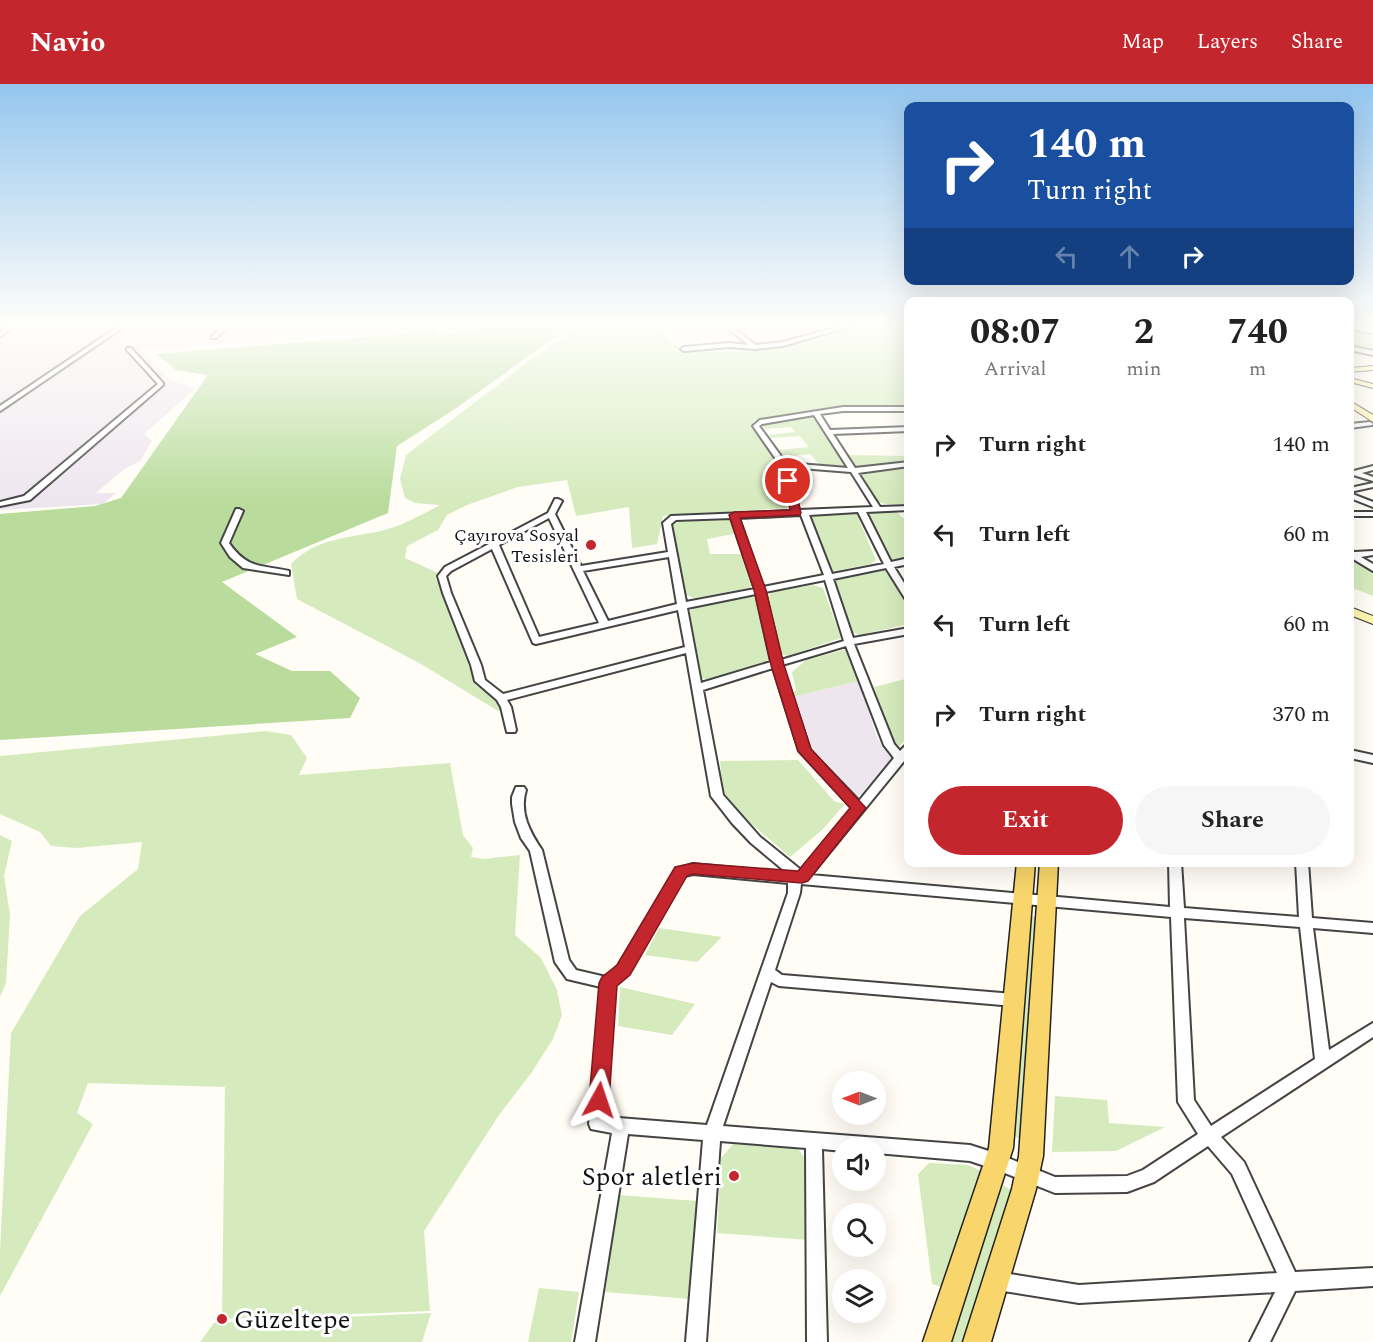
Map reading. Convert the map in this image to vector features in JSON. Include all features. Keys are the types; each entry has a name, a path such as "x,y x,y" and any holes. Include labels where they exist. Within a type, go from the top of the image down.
{"main road":[{"path":"1354,407 1372,423"},
{"path":"1354,412 1372,423"},
{"path":"1354,607 1373,614"},
{"path":"1354,613 1373,620"},
{"path":"937,1342 998,1162 1005,1115 1026,867"},
{"path":"977,1342 1027,1175 1034,1132 1049,867"}],"street":[{"path":"0,409 39,383"},
{"path":"0,504 27,498 160,383"},
{"path":"900,758 889,745 849,642 828,579 800,513 784,465 756,426 760,422 816,413 851,409 904,408"},
{"path":"816,413 878,509"},
{"path":"1354,424 1372,423"},
{"path":"829,432 904,429"},
{"path":"784,465 862,471 904,465"},
{"path":"1354,472 1373,468"},
{"path":"1354,473 1373,479"},
{"path":"1354,489 1373,485"},
{"path":"1354,497 1373,505"},
{"path":"511,730 506,707 501,698 480,681 442,576 448,569 551,514 558,501"},
{"path":"799,877 770,855 741,826 717,796 667,523 669,520 734,515 904,508"},
{"path":"861,510 888,564 904,590"},
{"path":"239,511 225,543 233,555 246,566 286,573"},
{"path":"551,514 604,623"},
{"path":"1354,514 1373,514"},
{"path":"734,515 760,590 777,665 805,751 859,808"},
{"path":"494,544 536,641 682,606 828,579 904,562"},
{"path":"1354,554 1373,553"},
{"path":"579,569 672,554"},
{"path":"1354,555 1373,568"},
{"path":"697,688 849,642 904,632"},
{"path":"501,698 690,649"},
{"path":"696,1342 712,1134 799,877 904,754"},
{"path":"1354,755 1373,759"},
{"path":"520,790 516,798 527,842 536,850 562,962 572,975 608,983"},
{"path":"1176,867 1186,1102 1209,1136 1238,1168 1290,1282"},
{"path":"1302,867 1306,922 1323,1062"},
{"path":"1373,927 1047,902 693,868 681,872 623,970 608,983 597,1124 970,1153 1055,1185 1127,1184 1148,1176 1373,1029"},
{"path":"767,972 779,980 1014,1000"},
{"path":"585,1342 621,1126"},
{"path":"814,1141 817,1342"},
{"path":"996,1281 1079,1294 1373,1277"},
{"path":"1260,1342 1290,1282"}],"shaded area":[{"path":"0,383 177,383 196,388 144,434 152,441 140,461 123,470 96,493 116,493 103,504 0,510"},
{"path":"859,681 877,738 892,758 862,795 848,793 810,748 792,697"}],"green space":[{"path":"203,383 492,383 397,446 388,513 222,582 297,637 255,654 292,671 330,671 360,698 350,718 0,740 0,514 95,506 121,498"},
{"path":"500,383 904,383 904,406 840,408 754,421 751,428 779,463 787,508 663,516 657,544 632,548 629,507 576,516 567,480 518,487 467,505 447,515 438,530 407,546 405,558 438,573 436,578 476,685 497,699 502,709 498,711 421,664 297,599 291,564 301,555 333,540 396,526 440,505 415,503 405,498 400,479 406,455"},
{"path":"813,416 849,468 821,466 810,454 784,457 779,450 809,447 800,436 771,438 768,435 795,432 791,427 765,429 761,424"},
{"path":"847,455 904,456 904,463 855,468"},
{"path":"904,467 904,504 878,501 860,475"},
{"path":"895,511 904,519 904,558 892,559 869,513"},
{"path":"850,513 857,515 876,560 871,564 830,570 811,517"},
{"path":"730,520 734,534 707,539 710,554 742,554 753,585 749,588 694,598 685,594 671,525 679,522"},
{"path":"1354,561 1373,573 1373,596 1354,589"},
{"path":"885,570 904,598 904,625 860,635 850,632 833,583 836,580"},
{"path":"813,585 823,588 841,638 787,656 780,653 767,596 773,592"},
{"path":"750,597 756,598 768,660 763,665 710,680 701,678 689,612 694,608"},
{"path":"847,649 859,681 792,697 796,690 792,672 806,660"},
{"path":"904,679 904,741 899,746 894,743 874,687"},
{"name":"Güzeltepe","path":"266,731 291,735 307,758 299,775 450,763 463,835 473,848 471,857 484,859 520,855 515,935 541,958 557,990 562,1015 553,1039 532,1072 499,1115 424,1231 430,1311 222,1319 225,1087 88,1083 77,1113 93,1124 0,1296 0,1252 11,1033 80,916 138,869 142,842 77,848 51,846 40,832 0,814 0,756"},
{"path":"798,760 834,801 845,804 822,830 790,857 740,814 723,791 720,761"},
{"path":"0,835 12,841 4,876 10,915 6,983 0,997"},
{"path":"1030,916 1035,917 1020,1139 1014,1136"},
{"path":"659,928 722,937 697,962 645,955"},
{"path":"620,987 695,1004 672,1035 618,1026"},
{"path":"1055,1096 1107,1100 1109,1123 1165,1127 1116,1151 1052,1152"},
{"path":"734,1143 797,1147 806,1160 808,1240 717,1233 721,1158"},
{"path":"929,1163 968,1165 981,1171 942,1287 932,1284 918,1174"},
{"path":"1003,1185 1011,1190 962,1342 950,1342"},
{"path":"618,1195 697,1201 690,1299 605,1292"},
{"path":"539,1288 579,1292 571,1342 528,1342"},
{"path":"431,1313 422,1342 200,1342 214,1323"}],"place":[{"name":"Çayırova Sosyal Tesisleri","path":"591,545"},
{"name":"Spor aletleri","path":"734,1176"},
{"name":"Güzeltepe","path":"222,1319"}],"route":[{"path":"599,1100 608,983 623,970 681,872 693,868 802,877 859,808 844,795 805,751 777,665 760,590 734,515 796,513 788,481"}]}
